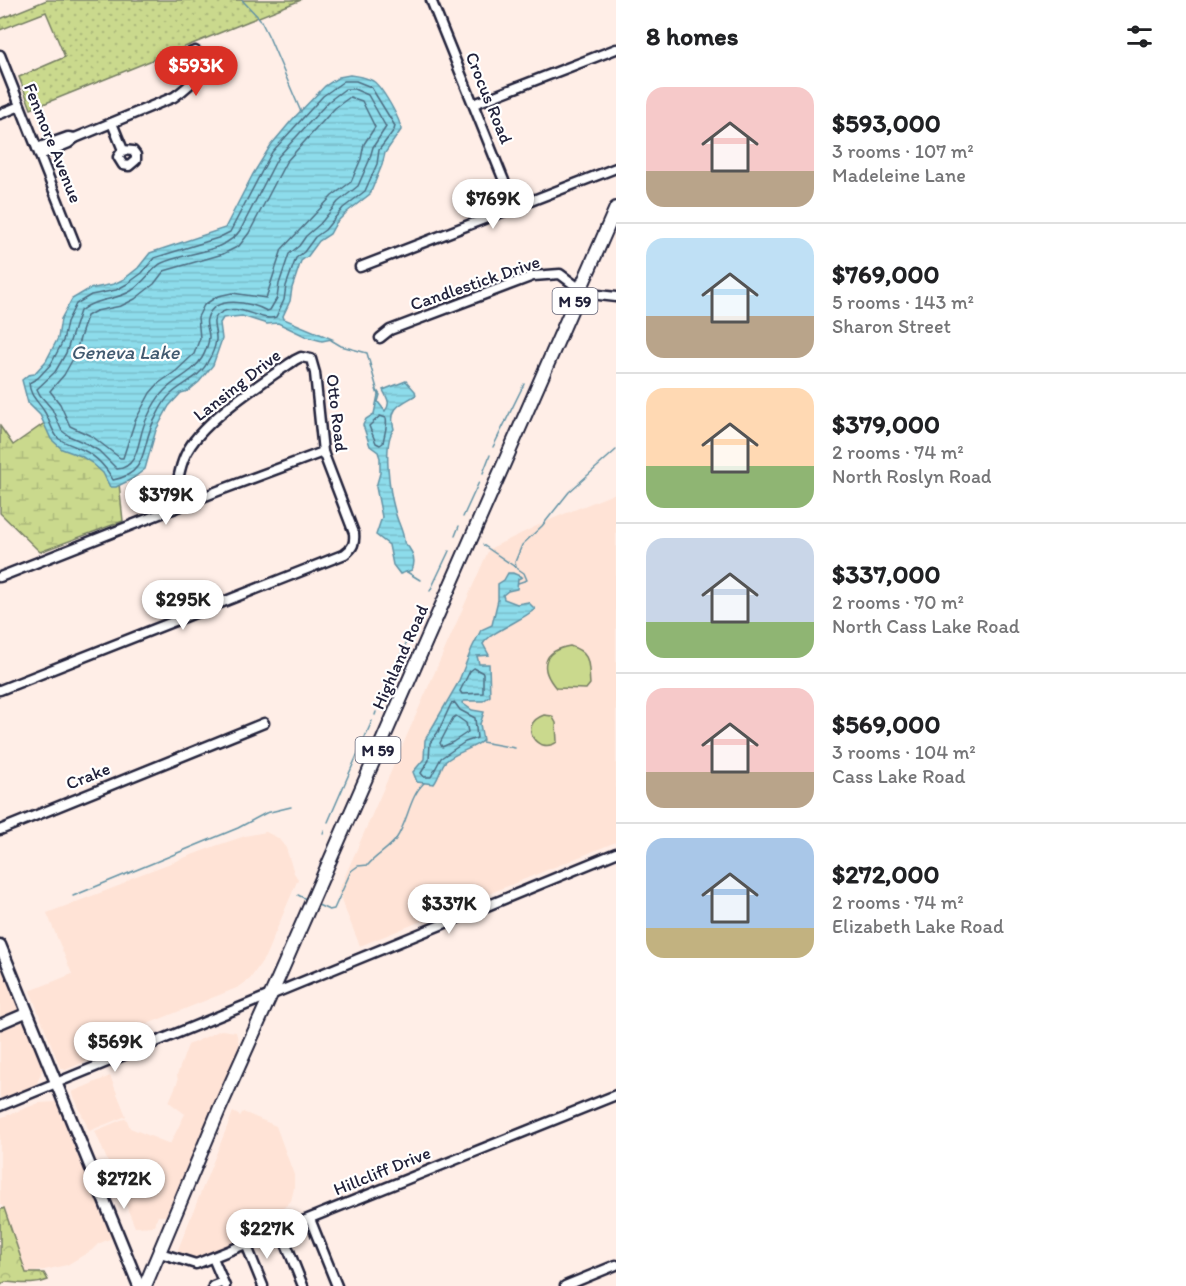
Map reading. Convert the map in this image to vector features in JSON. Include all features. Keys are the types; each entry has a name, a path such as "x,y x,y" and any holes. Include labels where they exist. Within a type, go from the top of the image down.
{"highway":[{"name":"Highland Road","path":"145,1286 208,1135 616,208"}],"main road":[{"path":"0,945 139,1286"}],"street":[{"name":"Crocus Road","path":"431,0 515,208"},
{"path":"474,104 616,48"},
{"name":"Fenmore Avenue","path":"0,55 75,244"},
{"path":"39,152 174,97 184,90 196,76"},
{"path":"0,114 20,106"},
{"path":"112,123 123,150"},
{"path":"360,267 616,168"},
{"name":"Candlestick Drive","path":"380,338 390,330 533,276 560,274 580,290 595,296 616,297"},
{"name":"Otto Road","path":"0,690 345,554 352,549 355,541 354,533 323,452 313,364 308,357 301,357"},
{"name":"Lansing Drive","path":"173,508 187,451 201,431 301,357"},
{"path":"0,577 173,508 323,452"},
{"name":"Crake","path":"0,830 264,723"},
{"path":"0,1106 616,853"},
{"path":"0,1024 28,1012"},
{"name":"Hillcliff Drive","path":"160,1253 196,1264 616,1095"},
{"path":"310,1219 337,1286"},
{"path":"281,1231 303,1286"},
{"path":"246,1244 263,1286"},
{"path":"213,1258 224,1284 213,1286"},
{"path":"565,1286 616,1265"}],"shaded area":[{"path":"616,493 616,842 360,946 338,892 489,549 547,521"},
{"path":"266,832 278,838 286,848 298,879 265,957 250,979 239,987 108,1040 112,1051 65,1070 60,1067 30,991 72,974 47,913 218,845"},
{"path":"0,964 43,1068 36,1086 0,1099"},
{"path":"221,1030 236,1032 240,1048 166,1216 158,1216 154,1226 135,1227 95,1131 126,1118 130,1128 170,1144 185,1114 169,1102 178,1081 177,1075 188,1045"},
{"path":"110,1076 126,1116 89,1131 72,1092"},
{"path":"56,1102 112,1238 98,1244 67,1265 26,1274 4,1208 0,1204 0,1118 39,1103"},
{"path":"233,1112 240,1116 243,1112 276,1126 294,1175 291,1201 280,1211 283,1219 258,1233 199,1258 186,1257 177,1252"}],"green space":[{"path":"47,0 301,0 31,109 19,77 65,57 46,12 0,30 0,19"},
{"path":"52,418 116,455 123,521 40,552 0,513 0,426 13,445"},
{"path":"570,646 582,652 588,660 590,684 586,689 556,688 547,674 546,661 549,656 561,648"},
{"path":"544,715 552,716 556,723 557,742 550,745 537,742 531,732 532,725"},
{"path":"4,1208 26,1273 44,1273 48,1280 32,1284 5,1282 0,1286 0,1210"}],"water":[{"name":"Geneva Lake","path":"350,75 368,79 377,84 395,112 401,130 385,153 370,194 347,212 336,223 330,234 319,241 308,256 301,261 292,288 284,319 332,339 322,341 307,337 278,323 267,324 242,316 223,318 220,323 222,339 213,365 199,382 188,391 181,393 169,406 156,430 145,469 132,479 116,487 110,487 103,473 92,463 62,449 51,439 40,415 28,403 22,380 34,374 46,361 58,338 61,319 72,299 89,289 114,284 124,279 138,268 150,253 225,228 271,145 325,86 339,77"},
{"path":"406,381 416,395 394,411 394,429 388,445 389,481 393,503 404,542 414,558 412,570 400,574 393,565 389,545 376,535 382,517 376,487 380,473 380,458 378,452 370,446 363,425 366,419 374,414 378,395 376,389 380,395 378,402 385,411 388,403 383,390"},
{"path":"508,573 522,577 518,579 517,589 508,591 503,595 504,599 517,604 528,602 535,609 499,631 483,644 489,655 477,656 479,664 489,664 490,696 483,701 464,701 462,703 472,710 484,712 480,724 483,740 445,762 434,784 417,782 413,772 424,759 425,740 458,683 481,630 492,625 498,600 498,584"}],"waterway":[{"path":"242,0 260,19 301,112"},
{"path":"331,340 341,346 367,353 377,389"},
{"path":"493,447 524,384"},
{"path":"516,567 515,562 522,545 542,526 569,492 616,450"},
{"path":"483,473 490,455"},
{"path":"463,517 479,482"},
{"path":"455,536 459,526"},
{"path":"483,545 524,573 527,580 518,583"},
{"path":"430,591 449,551"},
{"path":"407,572 420,580"},
{"path":"378,706 422,608"},
{"path":"328,822 372,721"},
{"path":"482,742 515,748"},
{"path":"316,904 329,910 334,909 351,871 358,866 368,865 396,839 415,795 424,783"},
{"path":"73,896 238,828 266,813 291,807"},
{"path":"323,834 324,830"},
{"path":"298,895 306,899"}]}
